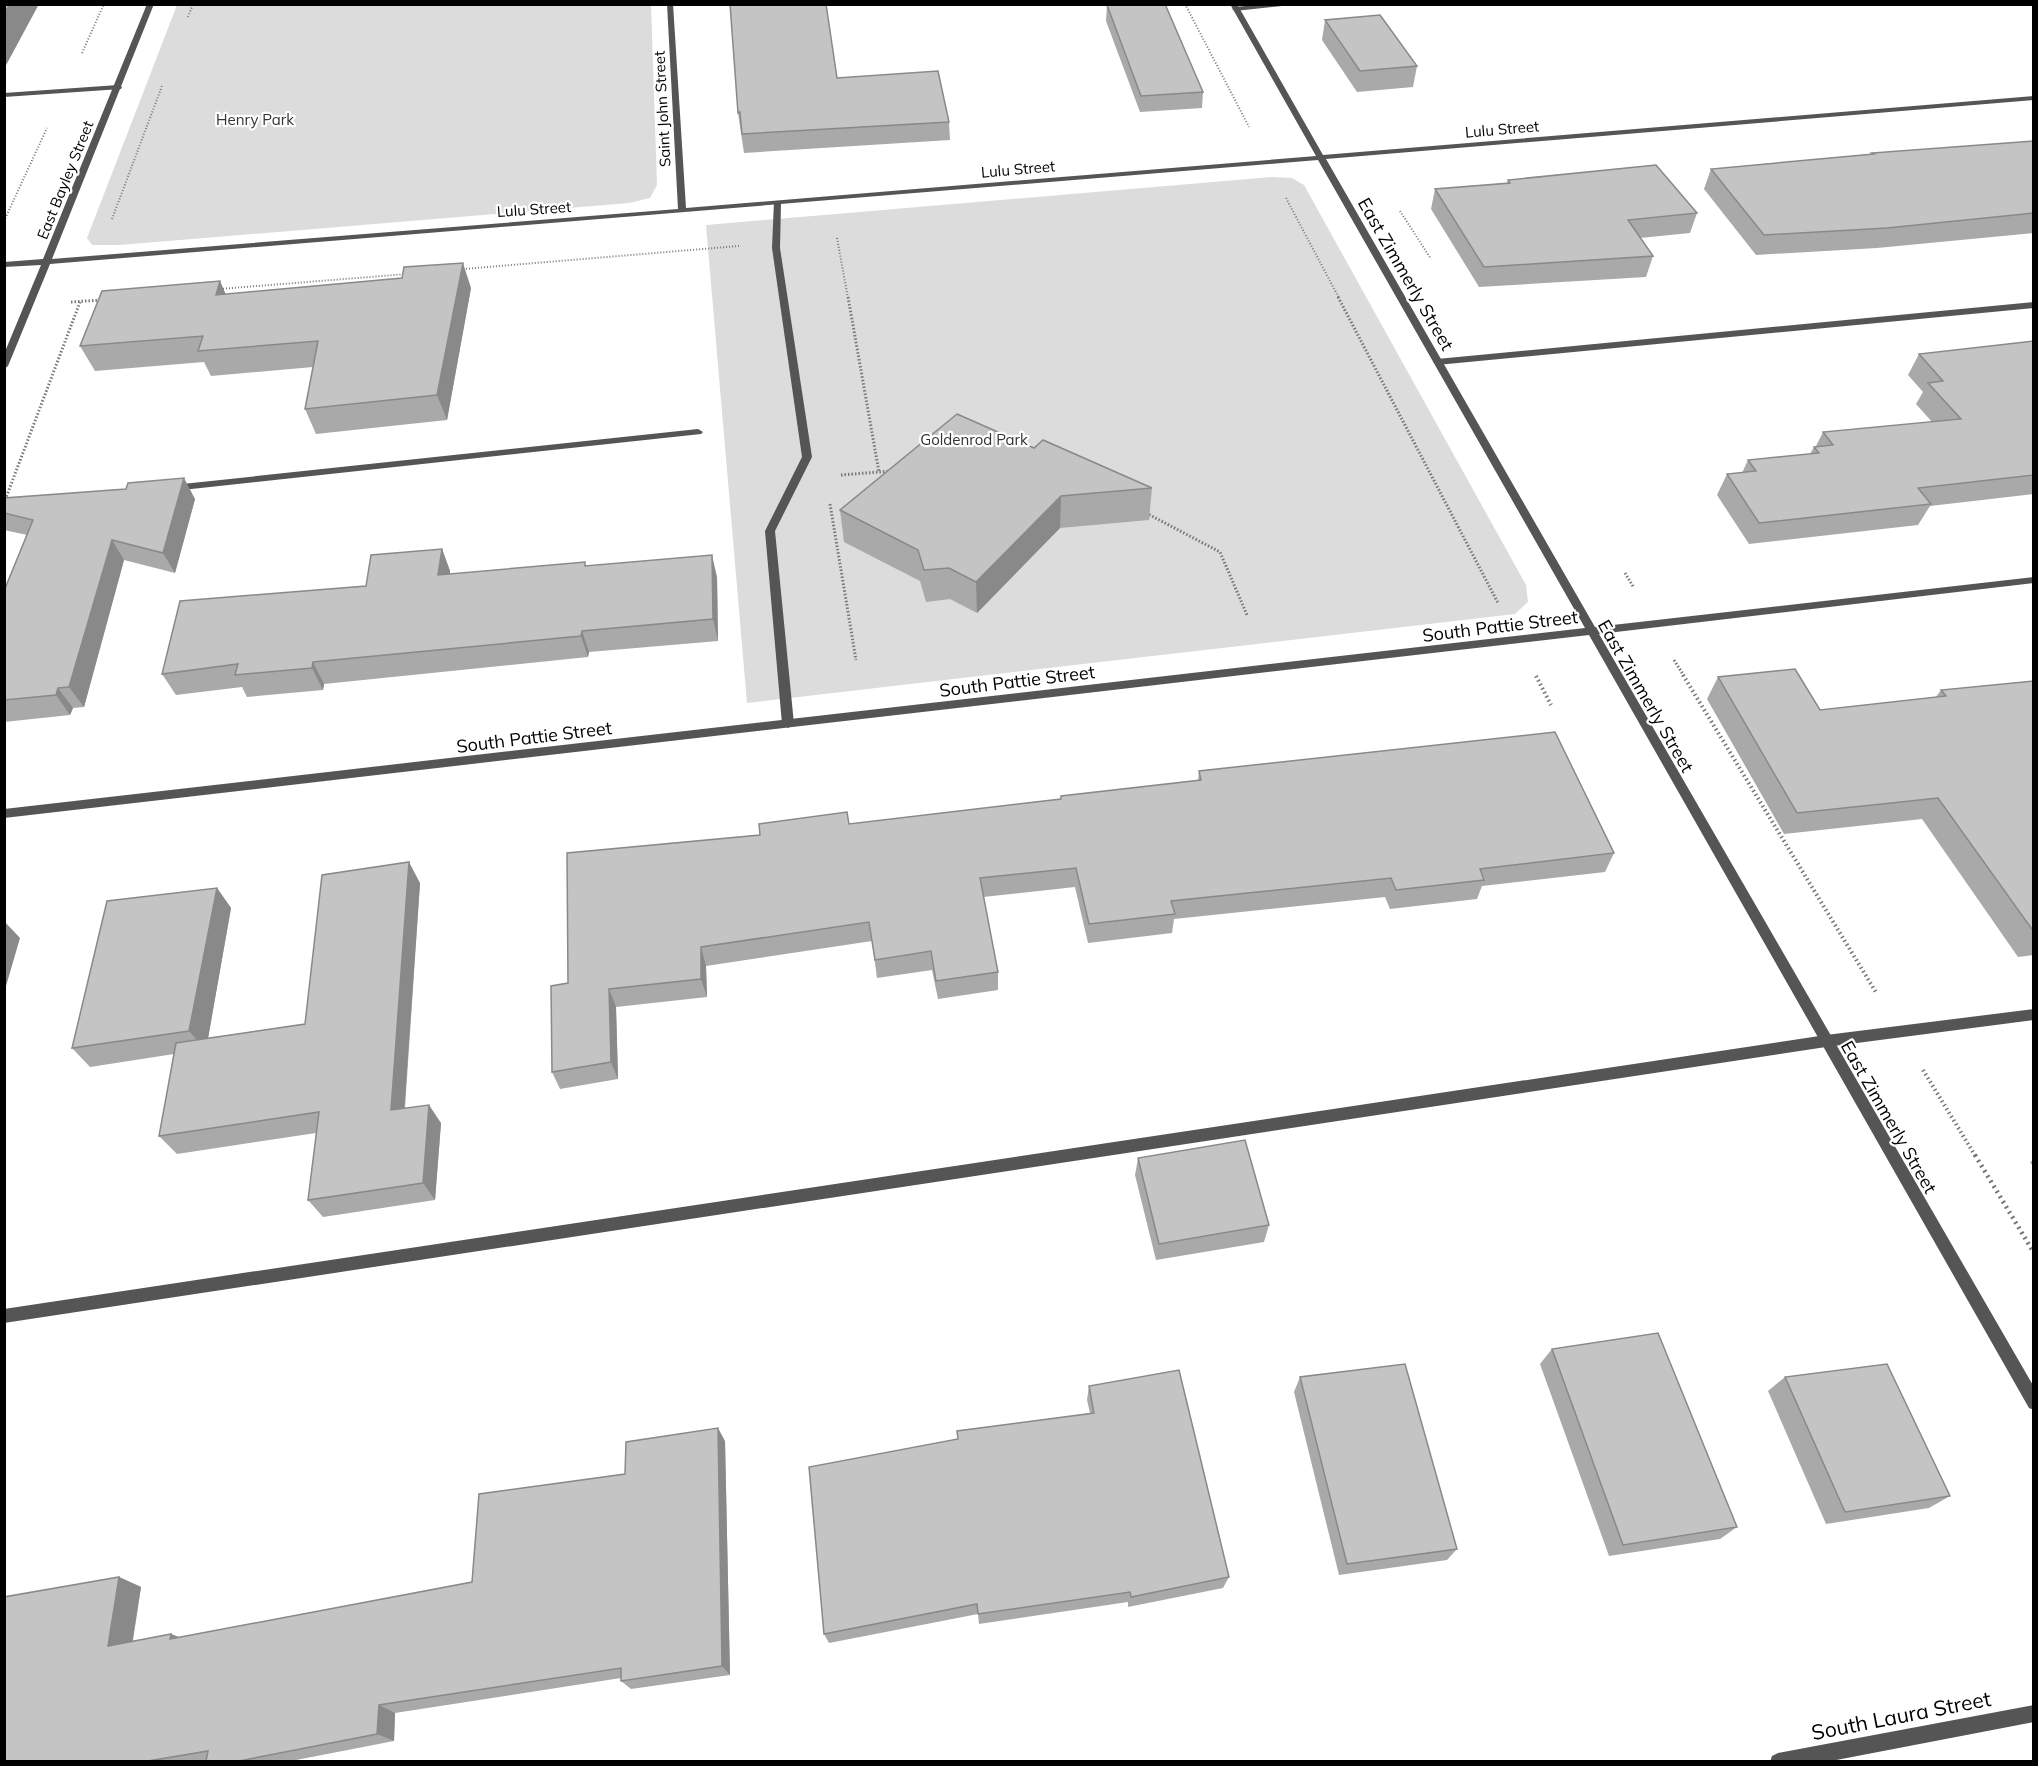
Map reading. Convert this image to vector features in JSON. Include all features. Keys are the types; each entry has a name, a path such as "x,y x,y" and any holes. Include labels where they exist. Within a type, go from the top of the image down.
{"street":[{"name":"East Bayley Street","path":"4,366 152,4"},
{"name":"Saint John Street","path":"670,4 682,211"},
{"path":"1234,7 1298,4"},
{"name":"East Zimmerly Street","path":"1234,7 2034,1402"},
{"path":"4,95 118,87"},
{"name":"Lulu Street","path":"4,264 682,211 2034,98"},
{"path":"777,203 776,248 807,457 770,531 788,724"},
{"path":"1437,362 2034,304"},
{"path":"157,490 698,432"},
{"name":"South Pattie Street","path":"4,814 2034,580"},
{"path":"4,1316 1826,1041 2034,1014"},
{"name":"South Laura Street","path":"1778,1761 2034,1713"}],"path":[{"path":"1185,4 1551,705"},
{"path":"4,202 13,202"},
{"path":"837,238 879,472"},
{"path":"836,476 900,470"},
{"path":"829,500 856,660"},
{"path":"1139,509 1220,552 1247,615"},
{"path":"1625,573 1653,625 2034,1253"}],"green space":[{"name":"Henry Park","path":"177,5 651,5 657,185 650,198 629,203 119,245 92,245 87,238"},
{"name":"Goldenrod Park","path":"1272,177 1292,178 1304,185 1526,585 1528,602 1515,614 747,703 706,225"}],"building":[{"path":"4,4 10,4 4,14"},
{"path":"730,4 826,4 837,78 938,71 949,122 742,134 740,112 738,113"},
{"path":"1165,4 1203,92 1141,96 1107,5"},
{"path":"1380,15 1417,66 1360,71 1325,20"},
{"path":"2034,141 2034,213 1887,228 1764,235 1711,169 1874,154 1872,153"},
{"path":"1656,165 1697,213 1628,220 1653,256 1484,267 1435,189 1510,183 1508,180"},
{"path":"463,263 437,395 305,409 318,341 198,351 203,336 80,346 102,291 220,281 216,295 402,278 404,267"},
{"path":"2034,341 2034,475 1918,488 1931,504 1759,523 1727,474 1756,471 1748,460 1819,453 1814,447 1833,445 1823,432 1961,419 1928,383 1943,381 1919,354"},
{"path":"957,414 1034,448 1043,440 1152,488 1061,496 976,582 949,568 924,570 918,550 840,510"},
{"path":"184,478 163,553 112,540 69,687 58,688 56,695 4,700 4,591 33,520 4,513 4,498 126,489 128,483"},
{"path":"442,549 438,575 585,562 585,566 712,555 713,619 582,631 581,636 313,662 312,668 235,675 238,664 162,674 180,601 366,586 371,555"},
{"path":"1795,669 1820,710 1946,696 1941,690 2034,681 2034,932 1938,798 1797,813 1718,677"},
{"path":"1555,732 1614,853 1480,869 1484,880 1396,890 1391,878 1171,901 1175,914 1089,924 1076,868 980,878 998,972 936,981 931,951 875,960 869,922 701,947 701,979 609,989 611,1062 552,1072 551,986 568,983 567,853 760,835 759,824 847,812 849,824 1201,780 1199,771"},
{"path":"409,862 391,1110 429,1105 423,1183 308,1200 319,1112 159,1136 176,1043 305,1024 322,875"},
{"path":"217,888 189,1031 72,1048 107,901"},
{"path":"1245,1140 1269,1225 1159,1244 1138,1158"},
{"path":"1658,1333 1737,1527 1623,1545 1552,1349"},
{"path":"1405,1364 1457,1549 1347,1564 1300,1377"},
{"path":"1887,1364 1950,1496 1845,1512 1785,1377"},
{"path":"1179,1370 1229,1577 1131,1597 1130,1592 978,1614 977,1604 824,1634 809,1467 958,1439 957,1431 1094,1413 1089,1386"},
{"path":"718,1428 722,1666 621,1681 621,1668 379,1705 377,1734 239,1761 206,1761 208,1751 148,1761 4,1761 4,1597 119,1577 108,1646 171,1634 170,1639 472,1582 479,1494 625,1474 626,1442"}]}
